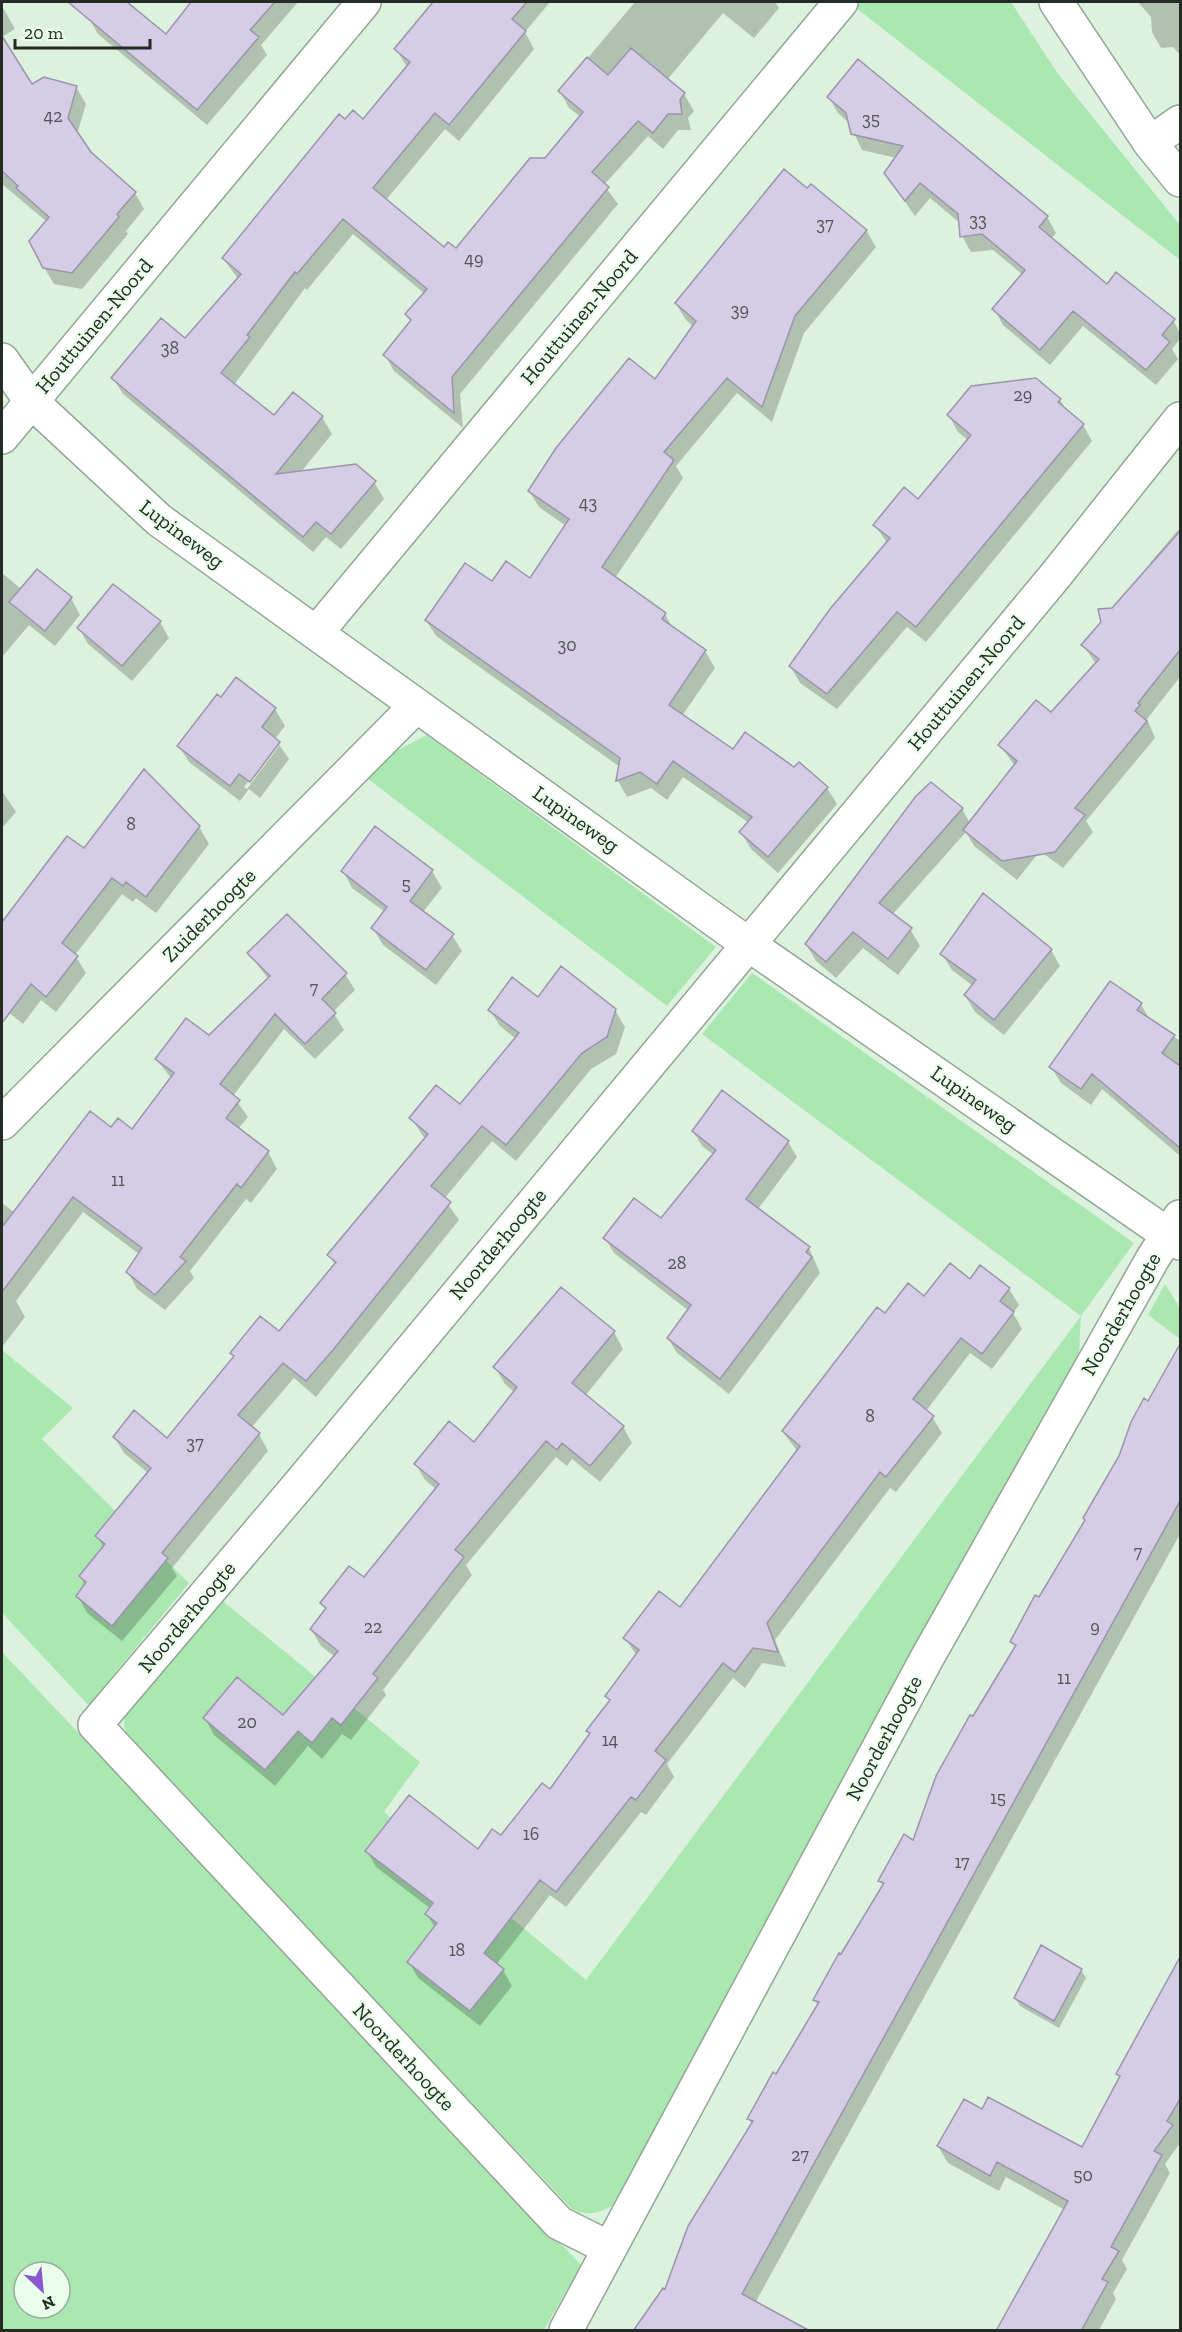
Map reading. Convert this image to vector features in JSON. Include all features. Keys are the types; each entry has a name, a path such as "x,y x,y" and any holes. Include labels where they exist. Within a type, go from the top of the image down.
{"street":[{"name":"Houttuinen-Noord","path":"31,401 364,2"},
{"name":"Houttuinen-Noord","path":"317,633 841,2"},
{"path":"1056,2 1150,143 1180,180"},
{"path":"1150,143 1180,122"},
{"name":"Lupineweg","path":"2,360 31,401 159,520 416,706 590,827 748,944 1176,1231"},
{"path":"2,437 31,401"},
{"name":"Houttuinen-Noord","path":"748,944 1055,576 1180,419"},
{"name":"Zuiderhoogte","path":"2,1123 416,706"},
{"name":"Noorderhoogte","path":"609,2248 559,2223 95,1725 303,1480 748,944"},
{"name":"Noorderhoogte","path":"566,2331 927,1658 1176,1231"}],"green space":[{"path":"861,2 1011,2 1058,74 1180,225 1180,260 856,8"},
{"path":"427,735 716,947 667,1006 368,779 396,751"},
{"path":"752,973 1134,1243 1081,1316 702,1034"},
{"path":"1165,1284 1180,1308 1180,1339 1148,1315"},
{"path":"1081,1316 1078,1368 868,1741 613,2205 603,2210 588,2213 572,2209 134,1746 126,1733 124,1721 126,1711 219,1598 420,1762 384,1812 586,1980"},
{"path":"2,1350 73,1408 42,1439 189,1583 97,1695 93,1710 2,1613"},
{"path":"2,1652 581,2265 544,2330 2,2330"}],"building":[{"path":"68,2 127,2 166,34 191,2 275,2 250,30 259,37 197,110"},
{"path":"433,2 527,2 512,19 526,31 449,125 435,113 373,188 444,247 448,242 456,248 530,158 545,158 583,112 558,91 587,57 608,75 631,48 685,93 680,100 682,114 668,114 653,133 638,121 592,172 609,187 452,377 454,413 383,355 411,320 405,314 427,289 343,219 297,274 295,272 247,335 250,337 221,373 274,415 293,392 323,416 276,474 356,464 376,481 331,534 316,522 303,537 111,378 161,318 185,338 241,274 222,258 339,114 345,119 353,110 363,119 410,62 394,49"},
{"path":"2,36 32,84 44,77 77,86 68,118 91,152 136,192 117,214 119,217 72,273 43,268 29,241 49,217 16,188 18,186 2,171"},
{"path":"858,59 1048,216 1039,227 1107,284 1116,272 1175,319 1162,335 1170,342 1146,370 1073,311 1040,350 992,309 1025,270 982,234 960,237 958,214 920,183 905,201 884,173 903,146 851,134 846,113 827,97"},
{"path":"784,169 807,188 811,184 867,230 795,316 762,407 727,378 664,452 674,460 602,567 666,613 662,619 706,650 669,705 733,749 745,732 794,767 799,762 828,787 768,857 739,832 752,817 673,761 657,784 640,772 616,781 620,758 425,620 465,563 492,581 506,561 530,578 569,519 528,491 556,448 629,358 655,379 696,321 675,303"},
{"path":"1036,378 1061,399 1058,402 1084,424 916,627 897,612 827,694 789,666 830,609 890,538 873,525 904,487 918,499 971,435 947,415 971,386"},
{"path":"1180,531 1180,650 1138,703 1140,705 1135,711 1147,721 1075,808 1085,815 1055,852 1002,861 963,830 1017,761 998,745 1036,700 1051,712 1099,659 1081,645 1101,622 1098,609 1112,608"},
{"path":"37,569 72,597 45,631 9,602"},
{"path":"113,584 161,621 122,666 77,628"},
{"path":"236,677 276,708 262,727 280,742 250,782 239,774 230,786 177,746 217,694 221,697"},
{"path":"144,769 200,826 146,897 126,882 123,886 112,878 62,943 78,956 46,997 31,984 2,1023 2,922 67,836 84,848"},
{"path":"931,782 963,808 879,903 912,928 888,959 853,932 826,962 805,944 916,796"},
{"path":"375,826 433,870 410,901 454,934 426,970 371,928 387,907 341,871"},
{"path":"983,893 1052,949 994,1020 964,995 976,980 940,954"},
{"path":"287,914 347,973 322,999 336,1013 305,1044 275,1014 220,1084 240,1100 226,1118 269,1151 241,1188 237,1184 180,1257 186,1261 155,1295 126,1272 142,1248 73,1197 2,1292 2,1227 90,1111 111,1127 118,1118 132,1129 174,1073 155,1059 186,1018 209,1035 270,976 247,953"},
{"path":"561,966 616,1009 607,1037 582,1053 506,1145 482,1126 431,1186 451,1202 333,1350 306,1381 283,1363 238,1415 260,1433 162,1553 168,1558 112,1626 76,1596 86,1582 79,1576 105,1544 95,1536 151,1468 113,1437 134,1410 167,1438 234,1356 230,1353 260,1316 279,1331 336,1262 327,1255 428,1134 409,1118 436,1085 460,1104 519,1033 488,1010 512,977 538,997"},
{"path":"1110,981 1142,1003 1137,1010 1175,1035 1162,1053 1180,1066 1180,1148 1092,1074 1081,1089 1049,1067"},
{"path":"722,1090 789,1141 746,1199 810,1247 806,1252 812,1257 720,1379 667,1338 691,1305 603,1238 634,1198 661,1218 716,1150 692,1131"},
{"path":"950,1263 970,1279 980,1265 1010,1288 1000,1301 1014,1312 982,1354 961,1338 913,1399 934,1416 886,1477 880,1472 767,1623 778,1652 753,1648 735,1672 723,1663 655,1751 666,1760 636,1800 631,1797 556,1892 540,1880 484,1953 504,1969 470,2011 407,1962 437,1923 425,1914 433,1903 365,1851 409,1795 478,1849 492,1829 501,1835 542,1783 550,1789 590,1733 586,1731 610,1700 605,1696 639,1650 623,1638 659,1591 680,1607 800,1446 782,1431 877,1307 885,1313 908,1283 924,1296"},
{"path":"561,1287 615,1331 572,1383 624,1426 590,1466 562,1443 557,1450 546,1441 455,1550 464,1557 373,1674 378,1678 341,1725 332,1718 312,1743 298,1731 265,1770 203,1718 237,1677 283,1715 338,1651 310,1629 326,1608 320,1603 349,1566 364,1577 439,1484 414,1464 449,1421 474,1442 517,1387 493,1367"},
{"path":"1180,1344 1180,1501 742,2294 810,2331 633,2331 663,2288 665,2289 688,2226 753,2121 747,2119 773,2072 776,2074 819,2002 813,2000 839,1953 841,1954 884,1883 878,1881 904,1834 913,1840 936,1776 970,1715 973,1716 1016,1645 1010,1642 1035,1595 1039,1597 1085,1520 1083,1518 1119,1456 1131,1422 1144,1398 1148,1401"},
{"path":"1041,1945 1082,1969 1054,2021 1014,1998"},
{"path":"1180,1957 1180,2099 1167,2121 1173,2125 1154,2151 1162,2155 1111,2247 1119,2251 1102,2279 1108,2282 1081,2331 996,2331 1068,2201 997,2162 990,2176 937,2146 964,2099 982,2109 988,2097 1082,2147 1120,2076 1116,2074"}]}
